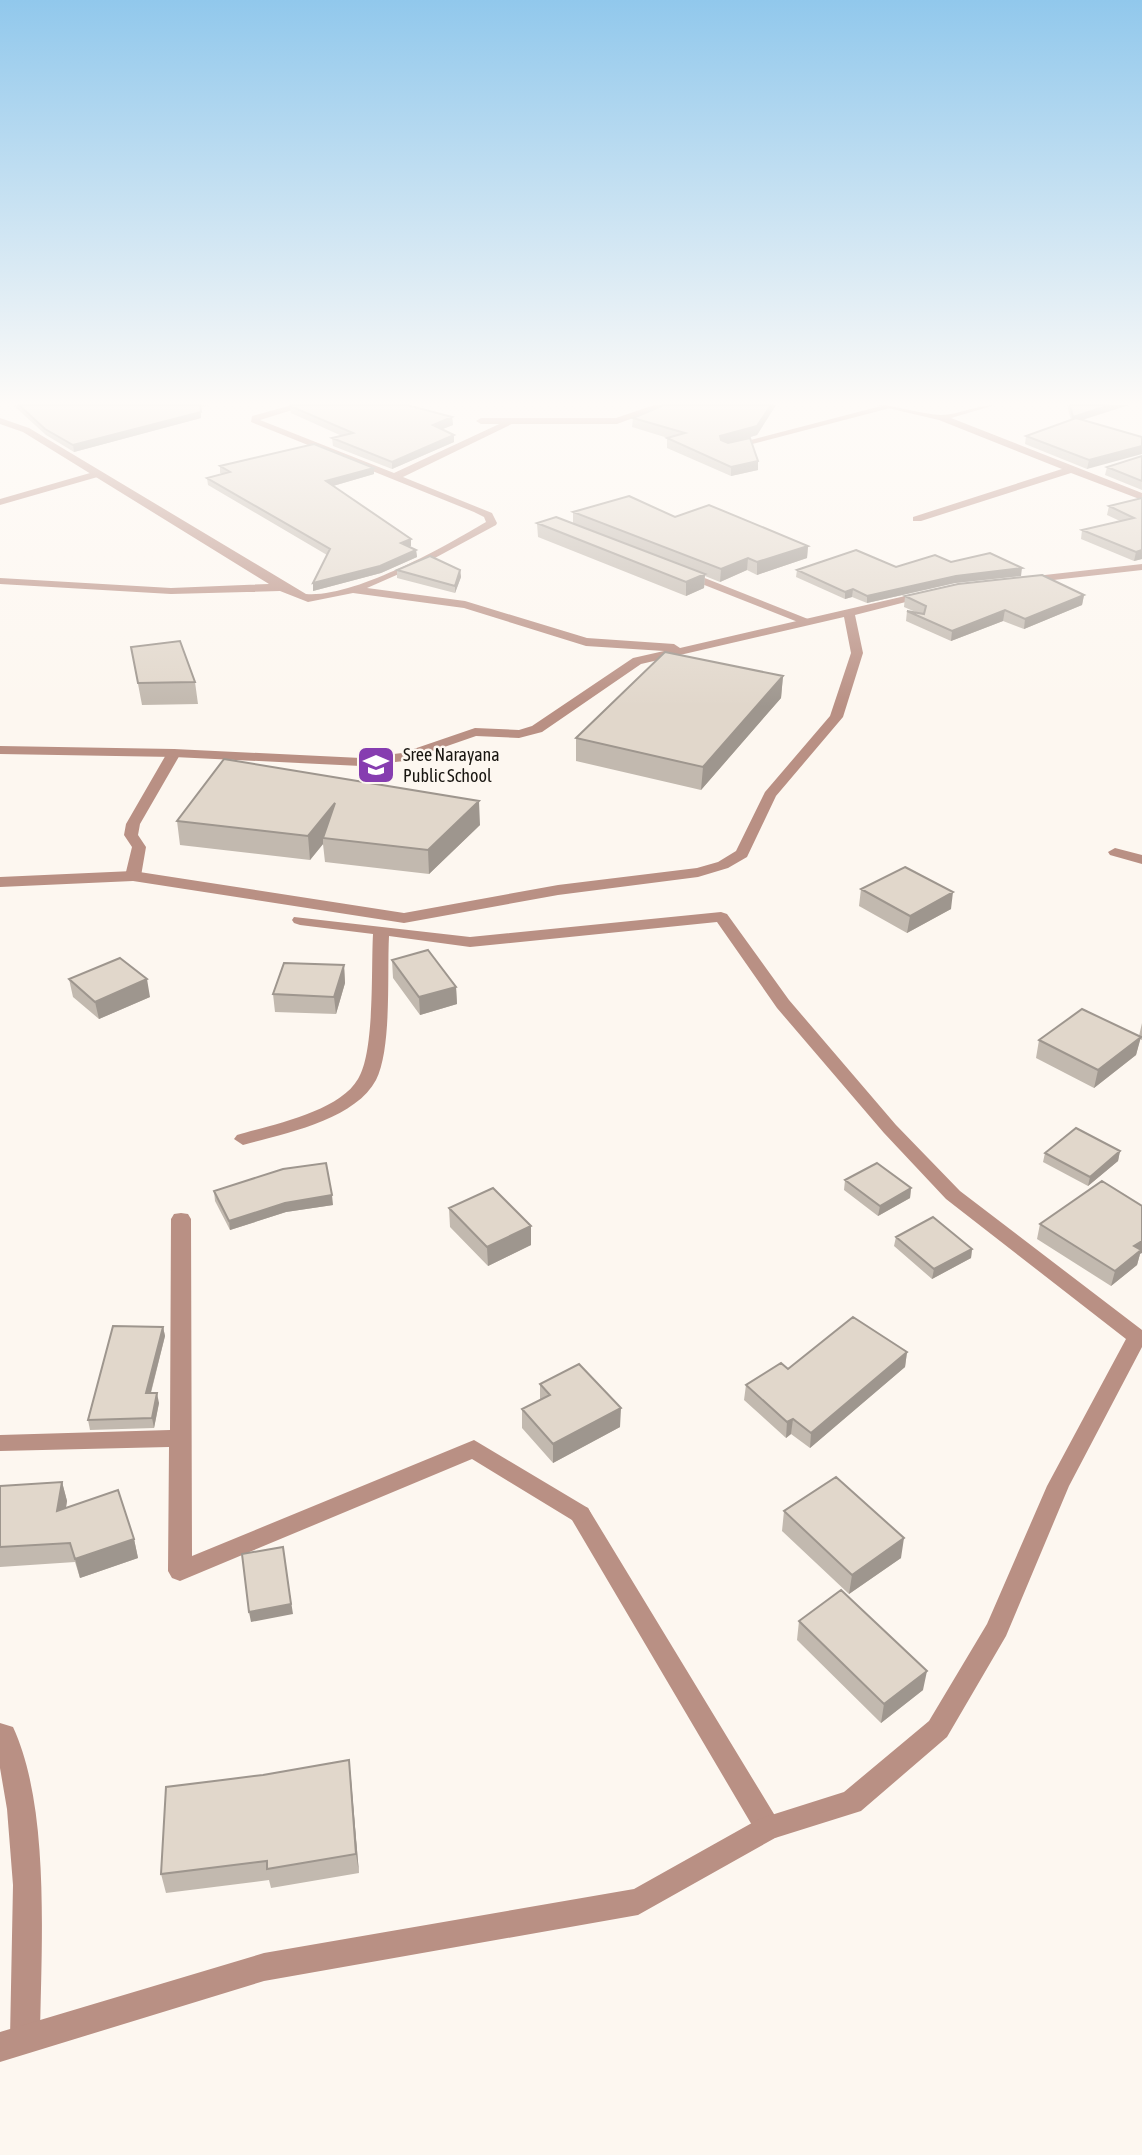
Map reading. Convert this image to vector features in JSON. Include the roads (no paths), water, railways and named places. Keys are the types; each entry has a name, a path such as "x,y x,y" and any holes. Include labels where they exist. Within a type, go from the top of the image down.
{"street":[{"path":"149,506 282,587 310,598 350,589 418,562 492,523 488,515 467,506"},
{"path":"917,519 959,506"},
{"path":"668,567 807,621"},
{"path":"1009,583 1142,567"},
{"path":"0,581 171,591 282,587"},
{"path":"350,589 465,605 586,642 695,649"},
{"path":"0,750 174,753 361,762 404,757 475,732 519,734 537,729 637,662 943,592"},
{"path":"881,605 906,614"},
{"path":"0,882 134,876 404,918 558,890 698,872 723,865 742,854 770,795 836,717 857,653 849,613"},
{"path":"134,876 139,846 131,835 133,821 167,771 174,753"},
{"path":"1115,852 1142,860"},
{"path":"0,1734 4,1735 14,1765 29,1883 12,2042 264,1967 638,1902 768,1828 852,1802 937,1729 997,1629 1058,1486 1140,1336 953,1195 890,1129 782,1004 721,917 470,942 300,920"},
{"path":"243,1139 295,1124 342,1105 368,1080 375,1045 381,930"},
{"path":"181,1219 180,1571 474,1449 580,1514 768,1828"},
{"path":"0,1443 181,1438"}],"place":[{"name":"Sree Narayana Public School","path":"376,765"}]}
